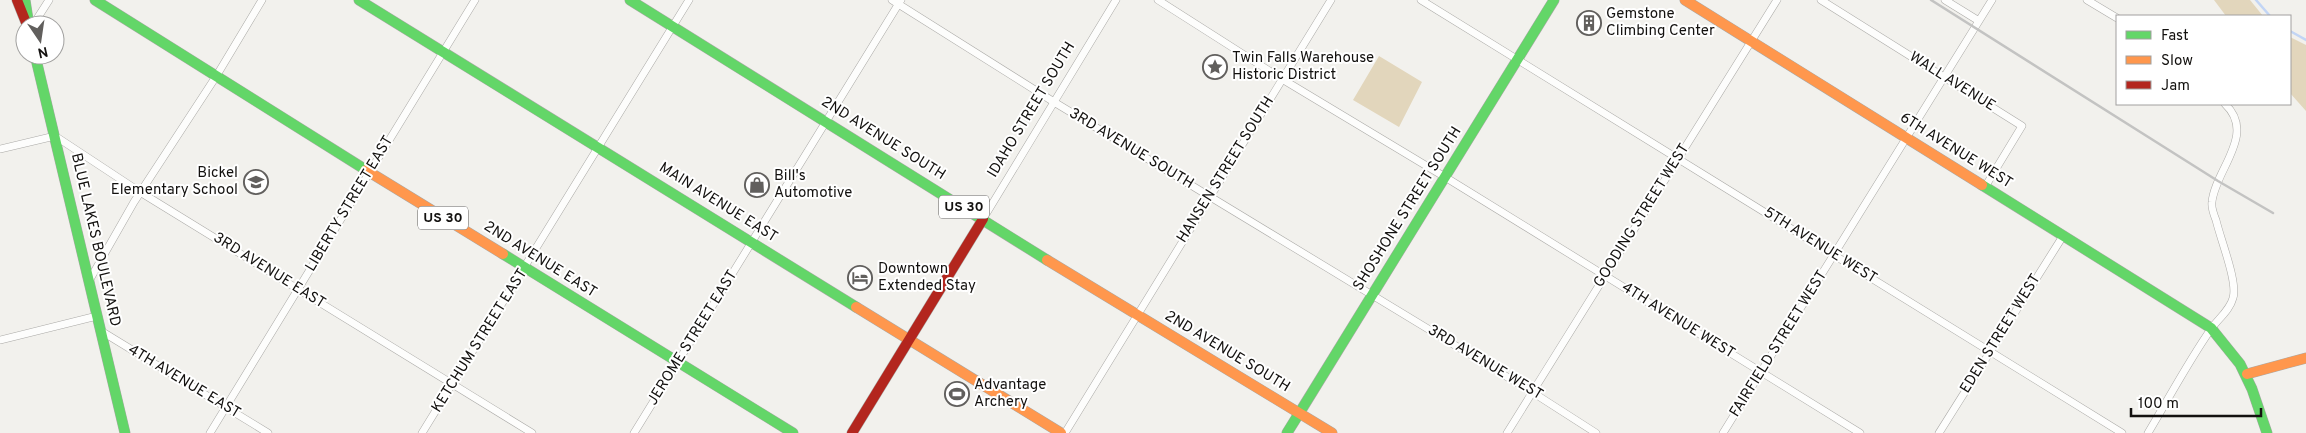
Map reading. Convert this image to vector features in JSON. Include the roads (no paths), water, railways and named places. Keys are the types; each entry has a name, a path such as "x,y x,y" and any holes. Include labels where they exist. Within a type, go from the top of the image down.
{"main road":[{"path":"17,0 24,15"},
{"path":"25,0 27,15"},
{"name":"2ND AVENUE EAST","path":"96,0 369,172 793,433"},
{"name":"MAIN AVENUE EAST","path":"359,0 1063,433"},
{"name":"2ND AVENUE SOUTH","path":"630,0 1136,315 1300,412"},
{"name":"SHOSHONE STREET SOUTH","path":"1287,433 1554,0"},
{"name":"6TH AVENUE WEST","path":"1685,0 2211,328 2226,342 2247,374 2266,433"},
{"name":"BLUE LAKES BOULEVARD","path":"38,65 124,433"},
{"name":"IDAHO STREET SOUTH","path":"852,433 983,219"},
{"path":"2247,374 2306,358"},
{"name":"US 30","path":"1300,412 1332,433"}],"street":[{"path":"39,15 49,0"},
{"path":"89,280 140,192 217,75 262,0"},
{"name":"LIBERTY STREET EAST","path":"210,433 475,0"},
{"name":"KETCHUM STREET EAST","path":"422,433 689,0"},
{"name":"3RD AVENUE SOUTH","path":"892,0 900,2 1054,102 1372,295"},
{"name":"IDAHO STREET SOUTH","path":"983,219 1116,0"},
{"name":"4TH AVENUE WEST","path":"1158,0 1282,79 1445,177 1860,433"},
{"name":"HANSEN STREET SOUTH","path":"1063,433 1330,0"},
{"name":"5TH AVENUE WEST","path":"1421,0 2122,433"},
{"name":"GOODING STREET WEST","path":"1507,433 1778,0"},
{"name":"WALL AVENUE","path":"1820,0 2022,126 1985,187"},
{"path":"1945,0 1979,21"},
{"name":"FAIRFIELD STREET WEST","path":"1724,433 1992,0"},
{"path":"2087,0 2116,17"},
{"name":"JEROME STREET EAST","path":"634,433 900,2"},
{"path":"2148,433 2211,328 2227,309 2234,292 2212,203 2218,181 2236,144 2237,133 2232,110 2227,105"},
{"path":"0,149 55,136"},
{"name":"3RD AVENUE EAST","path":"55,136 140,192 532,433"},
{"name":"EDEN STREET WEST","path":"1939,433 2063,236"},
{"name":"3RD AVENUE WEST","path":"1372,295 1596,433"},
{"path":"0,340 97,316"},
{"name":"4TH AVENUE EAST","path":"101,331 268,433"}],"waterway":[{"path":"2256,0 2269,15"},
{"path":"2291,32 2306,40"}],"railway":[{"path":"1931,0 2218,181 2273,213"}],"place":[{"name":"Gemstone Climbing Center","path":"1589,23"},
{"name":"Twin Falls Warehouse Historic District","path":"1215,67"},
{"name":"Bickel Elementary School","path":"256,182"},
{"name":"Bill's Automotive","path":"757,185"},
{"name":"Downtown Extended Stay","path":"860,278"},
{"name":"Advantage Archery","path":"957,394"}]}
